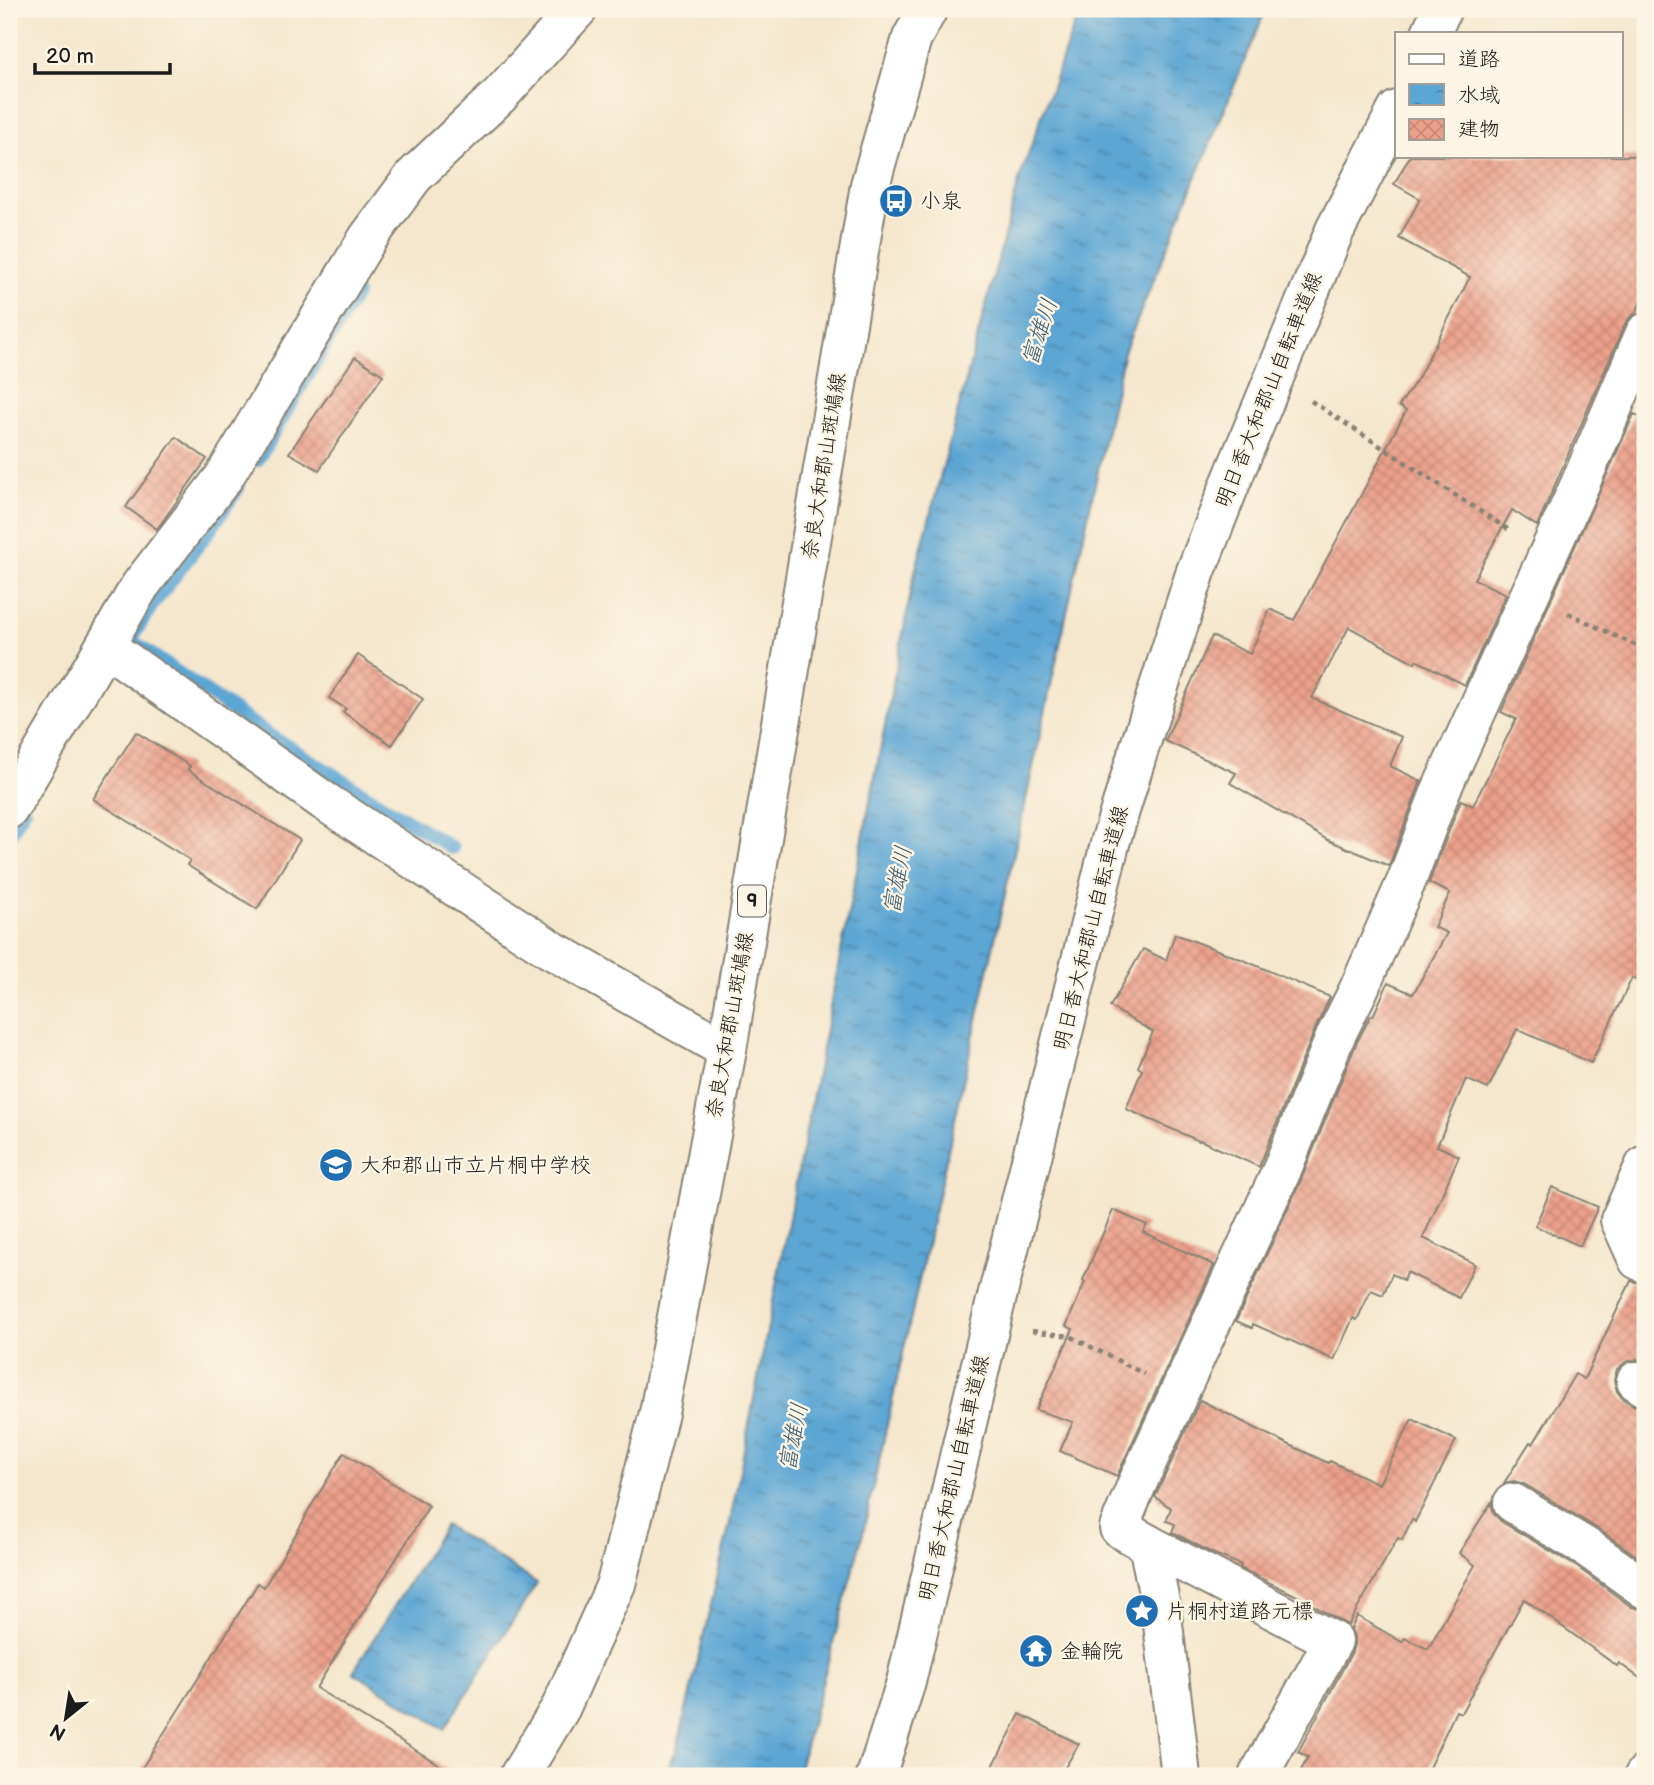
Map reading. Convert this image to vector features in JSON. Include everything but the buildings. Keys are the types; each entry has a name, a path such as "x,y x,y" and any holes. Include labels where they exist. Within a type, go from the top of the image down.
{"street":[{"path":"9,809 140,586 224,477 368,238 414,176 500,95 578,9"},
{"name":"奈良大和郡山斑鳩線","path":"519,1776 561,1707 616,1584 659,1413 727,1051 870,185 912,38 928,9"},
{"path":"1431,32 1442,9"},
{"name":"明日香大和郡山自転車道線","path":"876,1776 906,1682 990,1326 1111,840 1196,571 1335,230 1395,114"},
{"path":"1258,1776 1333,1640 1119,1528 1281,1172 1336,1035 1406,882 1441,790 1645,333"},
{"path":"105,646 324,801 550,949 727,1051"},
{"path":"1645,1165 1620,1220 1638,1260 1645,1264"},
{"path":"1513,1503 1588,1549 1645,1589"},
{"path":"1148,1544 1161,1607 1181,1776"}],"path":[{"path":"1274,376 1548,555"},
{"path":"1530,594 1645,650"},
{"path":"990,1326 1070,1336 1179,1392"}],"water":[{"name":"富雄川","path":"1080,9 1266,9 1124,352 863,1533 797,1776 664,1776 677,1749 729,1527 914,576 1020,177"},
{"path":"445,1525 537,1583 444,1729 353,1672"}],"waterway":[{"path":"257,460 356,294"},
{"path":"238,488 210,530 153,604 130,640 269,735 452,848"},
{"path":"9,836 24,810"}],"place":[{"name":"小泉","path":"896,201"},
{"name":"大和郡山市立片桐中学校","path":"336,1165"},
{"name":"片桐村道路元標","path":"1142,1611"},
{"name":"金輪院","path":"1036,1651"}]}
